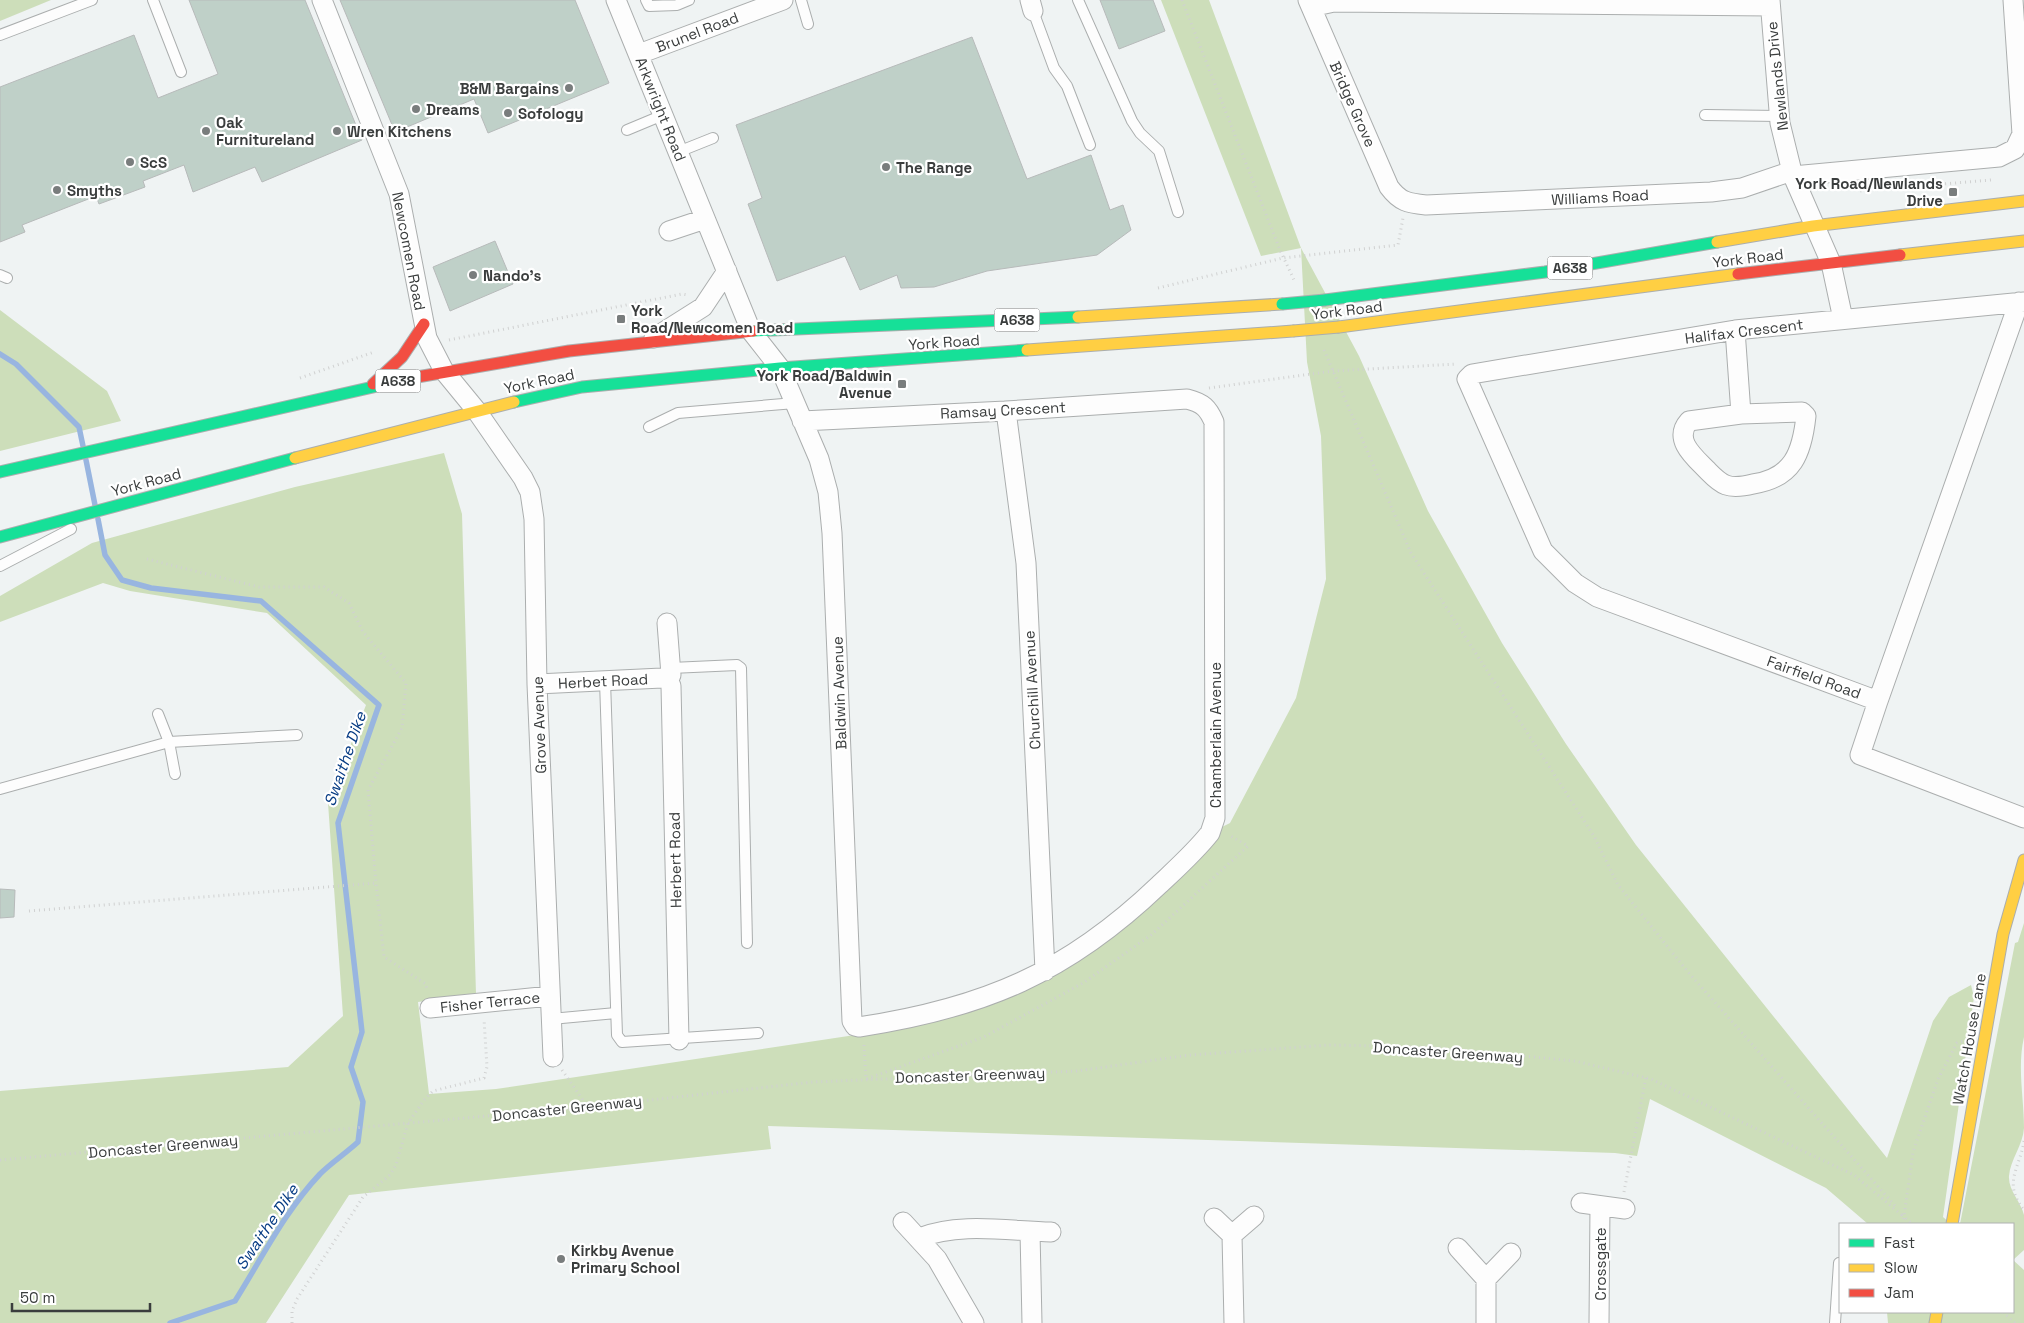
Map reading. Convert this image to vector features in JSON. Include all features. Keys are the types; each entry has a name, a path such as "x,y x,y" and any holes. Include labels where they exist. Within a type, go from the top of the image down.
{"main road":[{"name":"York Road","path":"5,470 368,388 444,372 569,351 751,331 1042,319 1325,300 1545,272 1813,226 2024,201"},
{"name":"York Road","path":"0,537 476,410 582,387 780,368 1339,327 1831,263 2024,241"},
{"path":"368,388 402,360 412,348 424,324"},
{"name":"Watch House Lane","path":"1952,1223 2003,934 2019,892 2024,860"}],"street":[{"name":"Newcomen Road","path":"322,0 399,194 427,338 444,372 476,410"},
{"name":"Arkwright Road","path":"616,0 751,331 780,368"},
{"name":"Brunel Road","path":"639,54 783,0"},
{"path":"2013,0 2022,134 2019,151"},
{"path":"1309,4 1334,2 1770,3"},
{"name":"Newlands Drive","path":"1770,3 1779,116 1792,174 1813,226 1831,263 1843,319"},
{"name":"Bridge Grove","path":"1309,4 1389,187 1396,198 1406,203"},
{"name":"Williams Road","path":"1406,203 1426,205 1711,192 1742,188 1792,174 1999,157 2019,151"},
{"path":"669,231 706,219"},
{"path":"646,342 703,307 726,271"},
{"name":"Halifax Crescent","path":"1467,379 1472,374 1735,330 2021,302"},
{"name":"Fairfield Road","path":"1467,379 1543,551 1575,583 1597,596 1878,701 2021,302"},
{"path":"1735,330 1741,414"},
{"name":"Baldwin Avenue","path":"780,368 819,459 828,492 832,532 852,1021 859,1026"},
{"name":"Ramsay Crescent","path":"802,421 1195,401"},
{"name":"Chamberlain Avenue","path":"859,1026 921,1017 972,1003 1008,990 1045,971 1084,947 1126,917 1199,847 1210,833 1215,818 1214,422 1210,411 1195,401"},
{"name":"Grove Avenue","path":"476,410 523,478 530,492 534,519 537,684 553,1057"},
{"name":"Churchill Avenue","path":"1006,411 1026,563 1045,971"},
{"path":"1802,412 1806,416 1803,440 1799,453 1780,475 1771,481 1728,486 1719,482 1687,450 1683,440 1685,425 1689,421 1741,414 1802,412"},
{"name":"Herbert Road","path":"668,622 680,1040"},
{"name":"Herbet Road","path":"537,684 662,678 669,674"},
{"path":"1878,701 1860,756 2024,818"},
{"name":"Fisher Terrace","path":"430,1008 550,996"},
{"name":"Crossgate","path":"1581,1203 1623,1209"},
{"name":"Crossgate","path":"1599,1323 1600,1206"},
{"path":"1232,1235 1254,1216"},
{"path":"1214,1218 1232,1235 1234,1323"},
{"path":"903,1222 936,1259 974,1323"},
{"path":"919,1238 935,1231 1051,1232"},
{"path":"1030,1232 1032,1323"},
{"path":"1458,1248 1486,1279 1486,1323"},
{"path":"1486,1279 1511,1253"}],"lane":[{"path":"0,35 92,0"},
{"path":"153,0 181,72"},
{"path":"646,0 649,6 677,5 690,0"},
{"path":"801,0 808,24"},
{"path":"1078,0 1132,121 1140,133 1159,151 1178,212"},
{"path":"1032,5 1054,68 1067,86 1090,145"},
{"path":"627,130 663,115"},
{"path":"1705,115 1779,116"},
{"path":"678,152 713,138"},
{"path":"649,427 678,413 795,403"},
{"path":"0,566 126,503"},
{"path":"669,674 737,665 743,674 747,943"},
{"path":"605,680 617,1035 622,1042 680,1040 758,1033"},
{"path":"158,714 169,742 175,774"},
{"path":"0,790 169,742 297,735"},
{"path":"551,1019 616,1013"},
{"path":"1835,1323 1839,1263"}],"path":[{"path":"1182,0 1283,258 1295,282"},
{"path":"1283,258 1398,246 1406,203"},
{"path":"1322,345 1412,553 1594,836 1618,885 1688,972 1911,1223"},
{"path":"1195,401 1196,390 1334,371 1455,363 1467,379"},
{"path":"147,559 259,587 324,587 349,603 363,632 406,683 402,728 368,790 384,957 426,984 430,1008"},
{"path":"29,911 376,883"},
{"path":"292,1323 292,1311 297,1299 363,1197 390,1175 396,1165 408,1123 433,1091 484,1078 487,1067 484,1002"},
{"path":"859,1026 866,1079"},
{"path":"1902,1223 1913,1152 1938,1079 1957,1043 1985,1034"},
{"name":"Doncaster Greenway","path":"0,1160 587,1107 813,1082 1077,1071 1190,1055 1329,1045 1432,1047 1575,1061 1646,1077 1854,1175 1903,1216"},
{"path":"553,1057 587,1107"},
{"path":"1623,1209 1646,1077"},
{"path":"2024,1141 2012,1179 2015,1191 2024,1210"},
{"path":"2005,1313 2015,1323"}],"green space":[{"path":"0,0 51,0 0,21"},
{"path":"1161,0 1209,0 1301,248 1261,256"},
{"path":"1301,248 1359,356 1428,511 1502,643 1566,744 1636,845 1887,1158 1933,1021 1949,997 1971,985 1974,997 1943,1217 1950,1223 1867,1223 1826,1188 1650,1099 1637,1156 1615,1153 768,1126 771,1149 349,1195 266,1323 0,1323 0,1091 288,1067 343,1016 328,803 366,705 267,613 130,591 103,583 0,622 0,596 92,543 295,487 444,453 462,514 476,994 418,1002 429,1094 496,1089 855,1035 1045,971 1210,833 1230,823 1296,698 1326,579 1321,436 1307,362"},
{"path":"0,310 107,391 121,421 0,451"},
{"path":"2024,923 2024,1037 2021,1071 2024,1128 2010,1170 2009,1181 2024,1215 2024,1250 2014,1259 2014,1223 1960,1223 2015,943 2018,942"},
{"path":"2014,1261 2024,1270 2024,1323 1888,1323 1887,1313 2014,1313"}],"building":[{"path":"189,0 305,0 362,140 262,182 255,167 193,192 184,165 143,181 145,187 99,204 96,196 22,225 25,232 0,242 0,87 134,35 158,98 218,74"},
{"path":"340,0 575,0 609,83 488,133 474,99 395,132"},
{"path":"1100,0 1153,0 1165,31 1119,49"},
{"name":"The Range","path":"972,37 1027,179 1091,155 1110,210 1123,205 1131,230 1097,255 987,271 934,287 901,288 897,275 860,290 845,256 777,281 748,204 762,198 736,125"},
{"name":"Nando's","path":"495,241 513,284 450,311 433,267"},
{"path":"0,889 15,890 14,917 0,918"}],"waterway":[{"name":"Swaithe Dike","path":"0,354 16,364 79,427 83,446"},
{"name":"Swaithe Dike","path":"86,460 95,505"},
{"name":"Swaithe Dike","path":"98,519 105,555 122,580 151,588 261,601 379,705 338,823 362,1032 351,1067 363,1102 358,1142 324,1170 307,1188 274,1235 235,1301 170,1323"}],"traffic: fast":[{"path":"1325,300 1545,272 1717,242"},
{"path":"1282,304 1325,300"},
{"path":"753,331 1078,317"},
{"path":"514,402 582,387 780,368 1027,350"},
{"path":"0,472 417,377"},
{"path":"0,537 295,458"}],"traffic: slow":[{"path":"1717,242 1813,226 2024,201"},
{"path":"1900,255 2024,241"},
{"path":"1339,327 1738,274"},
{"path":"1078,317 1282,304"},
{"path":"1293,331 1339,327"},
{"path":"1027,350 1293,331"},
{"path":"295,458 514,402"},
{"path":"1952,1223 2003,934 2024,860"},
{"path":"1935,1323 1937,1313"}],"traffic: jam":[{"path":"1738,274 1900,255"},
{"path":"373,384 402,357 424,324"},
{"path":"417,377 569,351 753,331"}],"place":[{"name":"B&M Bargains","path":"569,88"},
{"name":"Dreams","path":"416,109"},
{"name":"Sofology","path":"508,113"},
{"name":"Oak Furnitureland","path":"206,131"},
{"name":"Wren Kitchens","path":"337,131"},
{"name":"ScS","path":"130,162"},
{"name":"The Range","path":"886,167"},
{"name":"Smyths","path":"57,190"},
{"name":"York Road/Newlands Drive","path":"1953,192"},
{"name":"Nando's","path":"473,275"},
{"name":"York Road/Newcomen Road","path":"621,319"},
{"name":"York Road/Baldwin Avenue","path":"902,384"},
{"name":"Kirkby Avenue Primary School","path":"561,1259"}]}
